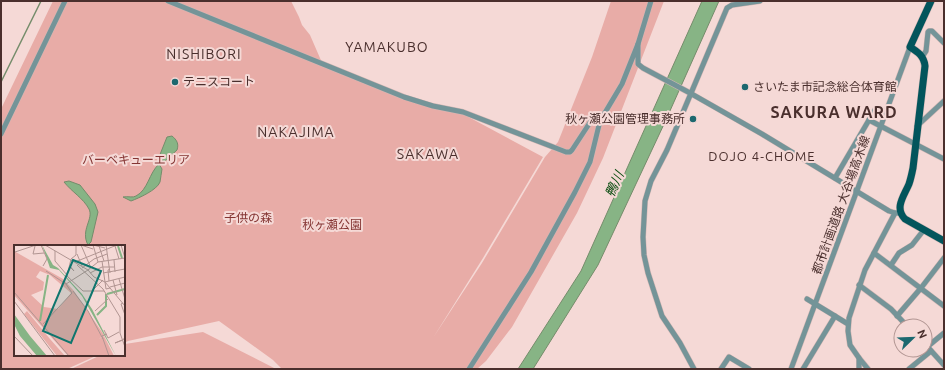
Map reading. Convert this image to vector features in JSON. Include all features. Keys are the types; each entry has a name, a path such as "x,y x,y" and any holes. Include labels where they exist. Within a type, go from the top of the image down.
{"main road":[{"path":"931,1 910,47 922,57 925,66 911,178 899,205 898,213 923,230 943,238"}],"street":[{"path":"1,134 65,1"},
{"path":"168,1 404,97 433,106 463,112 566,152 570,152 572,150 591,121 595,119 600,121"},
{"path":"469,369 521,288 567,209 590,162 600,121 624,78 638,44 652,1"},
{"path":"694,369 680,343 662,316 648,273 644,255 643,237 645,201 650,181 667,150 690,92 727,8 729,6 746,2 760,1"},
{"path":"922,57 926,52 928,32 932,31 944,43"},
{"path":"638,44 638,64 643,68 690,92 857,191 898,213 865,270 848,324 850,345 868,369"},
{"name":"都市計画道路 大谷場高木線","path":"791,369 910,47"},
{"path":"917,126 944,101"},
{"path":"835,178 876,108"},
{"path":"869,120 944,160"},
{"path":"825,172 828,166"},
{"path":"891,265 900,253 912,245 923,230"},
{"path":"874,253 944,306"},
{"path":"859,286 891,309 898,316 944,258"},
{"path":"807,299 848,324"},
{"path":"803,369 835,316"},
{"path":"933,343 944,333"},
{"path":"933,353 944,365"},
{"path":"722,369 729,357 750,369"},
{"path":"859,358 859,369"},
{"path":"909,369 919,358"}],"green space":[{"name":"秋ヶ瀬公園","path":"53,1 291,1 302,25 310,35 323,65 384,90 463,114 543,157 433,338 482,263 545,157 558,142 592,57 611,1 664,1 603,158 577,213 512,327 486,361 477,369 282,369 273,360 219,321 125,342 125,245 14,245 14,356 96,356 67,369 1,369 1,109"},
{"path":"203,332 276,369 71,369 99,356 125,356 125,344"}],"shaded area":[{"path":"702,1 719,1 665,122 598,265 533,369 518,369 581,271"},
{"path":"172,136 177,142 177,150 164,162 159,157 167,137"},
{"path":"159,164 162,169 161,179 155,188 131,201 123,197 135,197 140,193"},
{"path":"69,181 80,185 95,204 98,212 91,242 88,245 85,234 90,217 89,209 64,182"}],"waterway":[{"path":"1,82 41,1"}],"place":[{"name":"テニスコート","path":"175,82"},
{"name":"さいたま市記念総合体育館","path":"745,87"},
{"name":"秋ヶ瀬公園管理事務所","path":"693,119"}],"district":[{"name":"YAMAKUBO","path":"387,47"},
{"name":"NISHIBORI","path":"204,54"},
{"name":"SAKURA WARD","path":"834,112"},
{"name":"NAKAJIMA","path":"296,132"},
{"name":"SAKAWA","path":"428,154"},
{"name":"DOJO 4-CHOME","path":"762,156"}],"park label":[{"name":"バーベキューエリア","path":"136,160"},
{"name":"子供の森","path":"248,218"}],"water label":[{"name":"鴨川","path":"614,184"}]}
